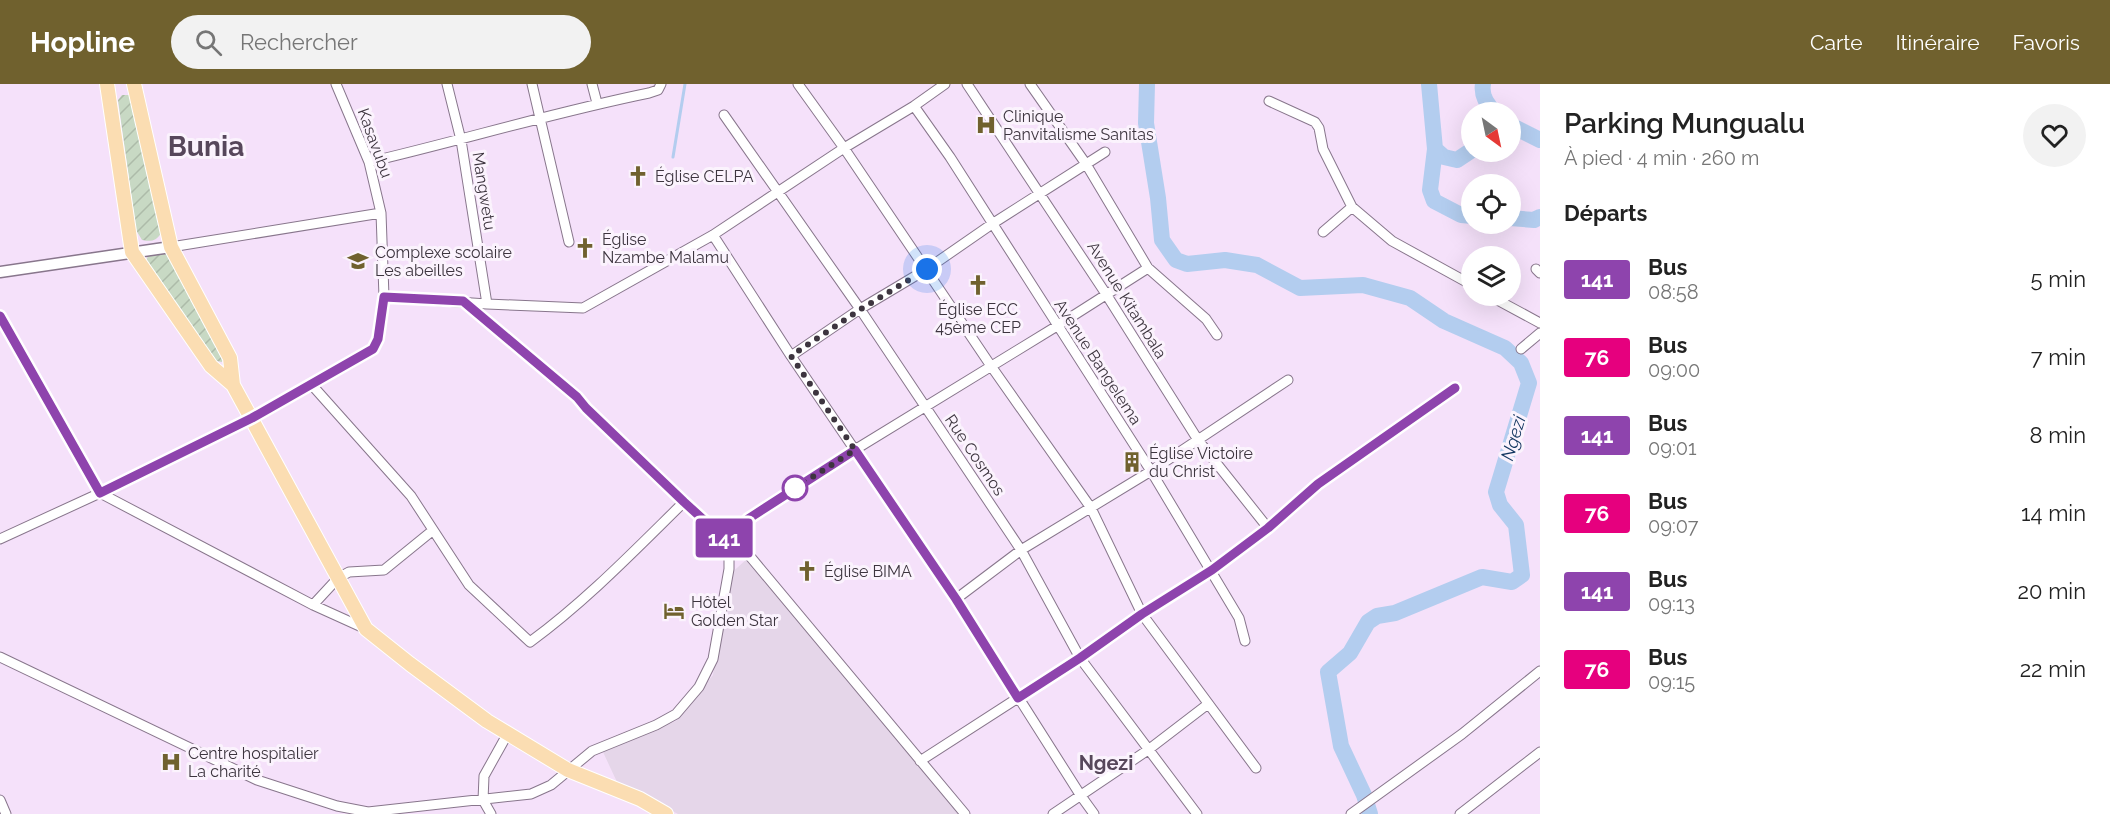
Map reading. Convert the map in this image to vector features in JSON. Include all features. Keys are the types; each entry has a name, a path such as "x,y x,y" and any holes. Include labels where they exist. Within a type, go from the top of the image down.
{"main road":[{"path":"232,386 230,358 171,247 133,84 107,86 132,252 211,366 232,386 252,418 366,629 487,721 568,770 639,799 666,814"}],"street":[{"name":"Kasavubu","path":"0,539 100,493 252,418 373,349 378,339 384,297 381,213 369,162 336,84"},
{"name":"Mangwetu","path":"447,84 461,140 488,304"},
{"path":"532,84 569,242"},
{"path":"592,84 597,104"},
{"path":"369,162 461,140 541,117 649,93 658,90 661,84"},
{"path":"798,84 1091,508 1142,614 1256,768"},
{"path":"384,297 583,308 713,235 945,84"},
{"name":"Avenue Kitambala","path":"967,84 1041,193 1198,440 1268,528"},
{"path":"1030,84 1086,164 1148,268 1206,319 1217,334"},
{"path":"1269,101 1315,122 1319,128 1323,149 1352,207 1392,241 1461,279"},
{"name":"Avenue Bangelema","path":"914,106 950,157 1151,471 1239,618 1245,641"},
{"name":"Rue Cosmos","path":"724,114 861,309 1021,550 1080,658 1197,814"},
{"path":"791,356 1105,152"},
{"path":"1323,232 1352,207"},
{"path":"0,272 381,213"},
{"path":"713,235 791,356 956,599 1094,814"},
{"path":"0,657 257,780 337,806 368,812 531,794 551,785 592,751 656,725 676,714 699,687 713,659 729,569 729,543 748,519 1148,268"},
{"path":"463,301 577,397 729,543 748,554 965,814"},
{"path":"1509,306 1540,323"},
{"path":"0,316 100,493 313,605 366,629"},
{"path":"1521,348 1540,333"},
{"path":"956,599 1021,550 1151,471 1288,380"},
{"path":"311,384 411,496 469,585 530,642 564,617 606,579 684,502"},
{"path":"920,761 1212,570 1268,528 1318,484 1455,388"},
{"path":"313,605 338,578 349,572 384,570 432,531"},
{"path":"1355,811 1462,734 1540,671"},
{"path":"1053,814 1149,750 1208,704"},
{"path":"491,814 483,800 484,776 508,733"},
{"path":"1460,814 1540,752"},
{"path":"0,800 6,814"}],"shaded area":[{"path":"749,557 959,814 678,814 617,782 603,752 676,721 713,675 726,578"}],"green space":[{"path":"122,95 129,95 132,100 162,232 151,241 142,240 136,230 118,100"},
{"path":"165,252 171,255 224,356 222,362 216,361 146,261 149,253"}],"waterway":[{"path":"673,157 685,84"},
{"name":"Ngezi","path":"1147,84 1146,123 1162,240 1176,260 1187,264 1225,260 1257,265 1300,288 1363,285 1410,298 1444,321 1505,348 1521,363 1529,383 1496,492 1500,505 1516,525 1522,575 1512,582 1482,577 1395,613 1377,616 1368,622 1350,653 1328,672 1341,746 1364,795 1370,814"},
{"name":"Ngezi","path":"1429,84 1435,149 1430,190 1434,201 1461,215"},
{"name":"Ngezi","path":"1483,84 1486,102"},
{"name":"Ngezi","path":"1521,130 1540,140"},
{"path":"1435,149 1444,157 1457,160 1461,157"},
{"name":"Ngezi","path":"1521,219 1534,220 1540,217"}],"bus line":[{"name":"141","path":"0,316 100,493 252,418 373,349 378,339 384,297 463,301 577,397 729,543 748,519 855,450 956,599 1018,698 1142,614 1212,570 1268,528 1318,484 1455,388"}],"place":[{"name":"Clinique Panvitalisme Sanitas","path":"986,125"},
{"name":"Église CELPA","path":"638,176"},
{"name":"Église Nzambe Malamu","path":"585,248"},
{"name":"Complexe scolaire Les abeilles","path":"358,261"},
{"name":"Église ECC 45ème CEP","path":"978,285"},
{"name":"Église Victoire du Christ","path":"1132,462"},
{"name":"Église BIMA","path":"807,571"},
{"name":"Hôtel Golden Star","path":"674,611"},
{"name":"Centre hospitalier La charité","path":"171,762"}],"district":[{"name":"Bunia","path":"206,146"},
{"name":"Ngezi","path":"1106,763"}],"route":[{"path":"795,488 855,450 791,356 861,309 927,269"}]}
